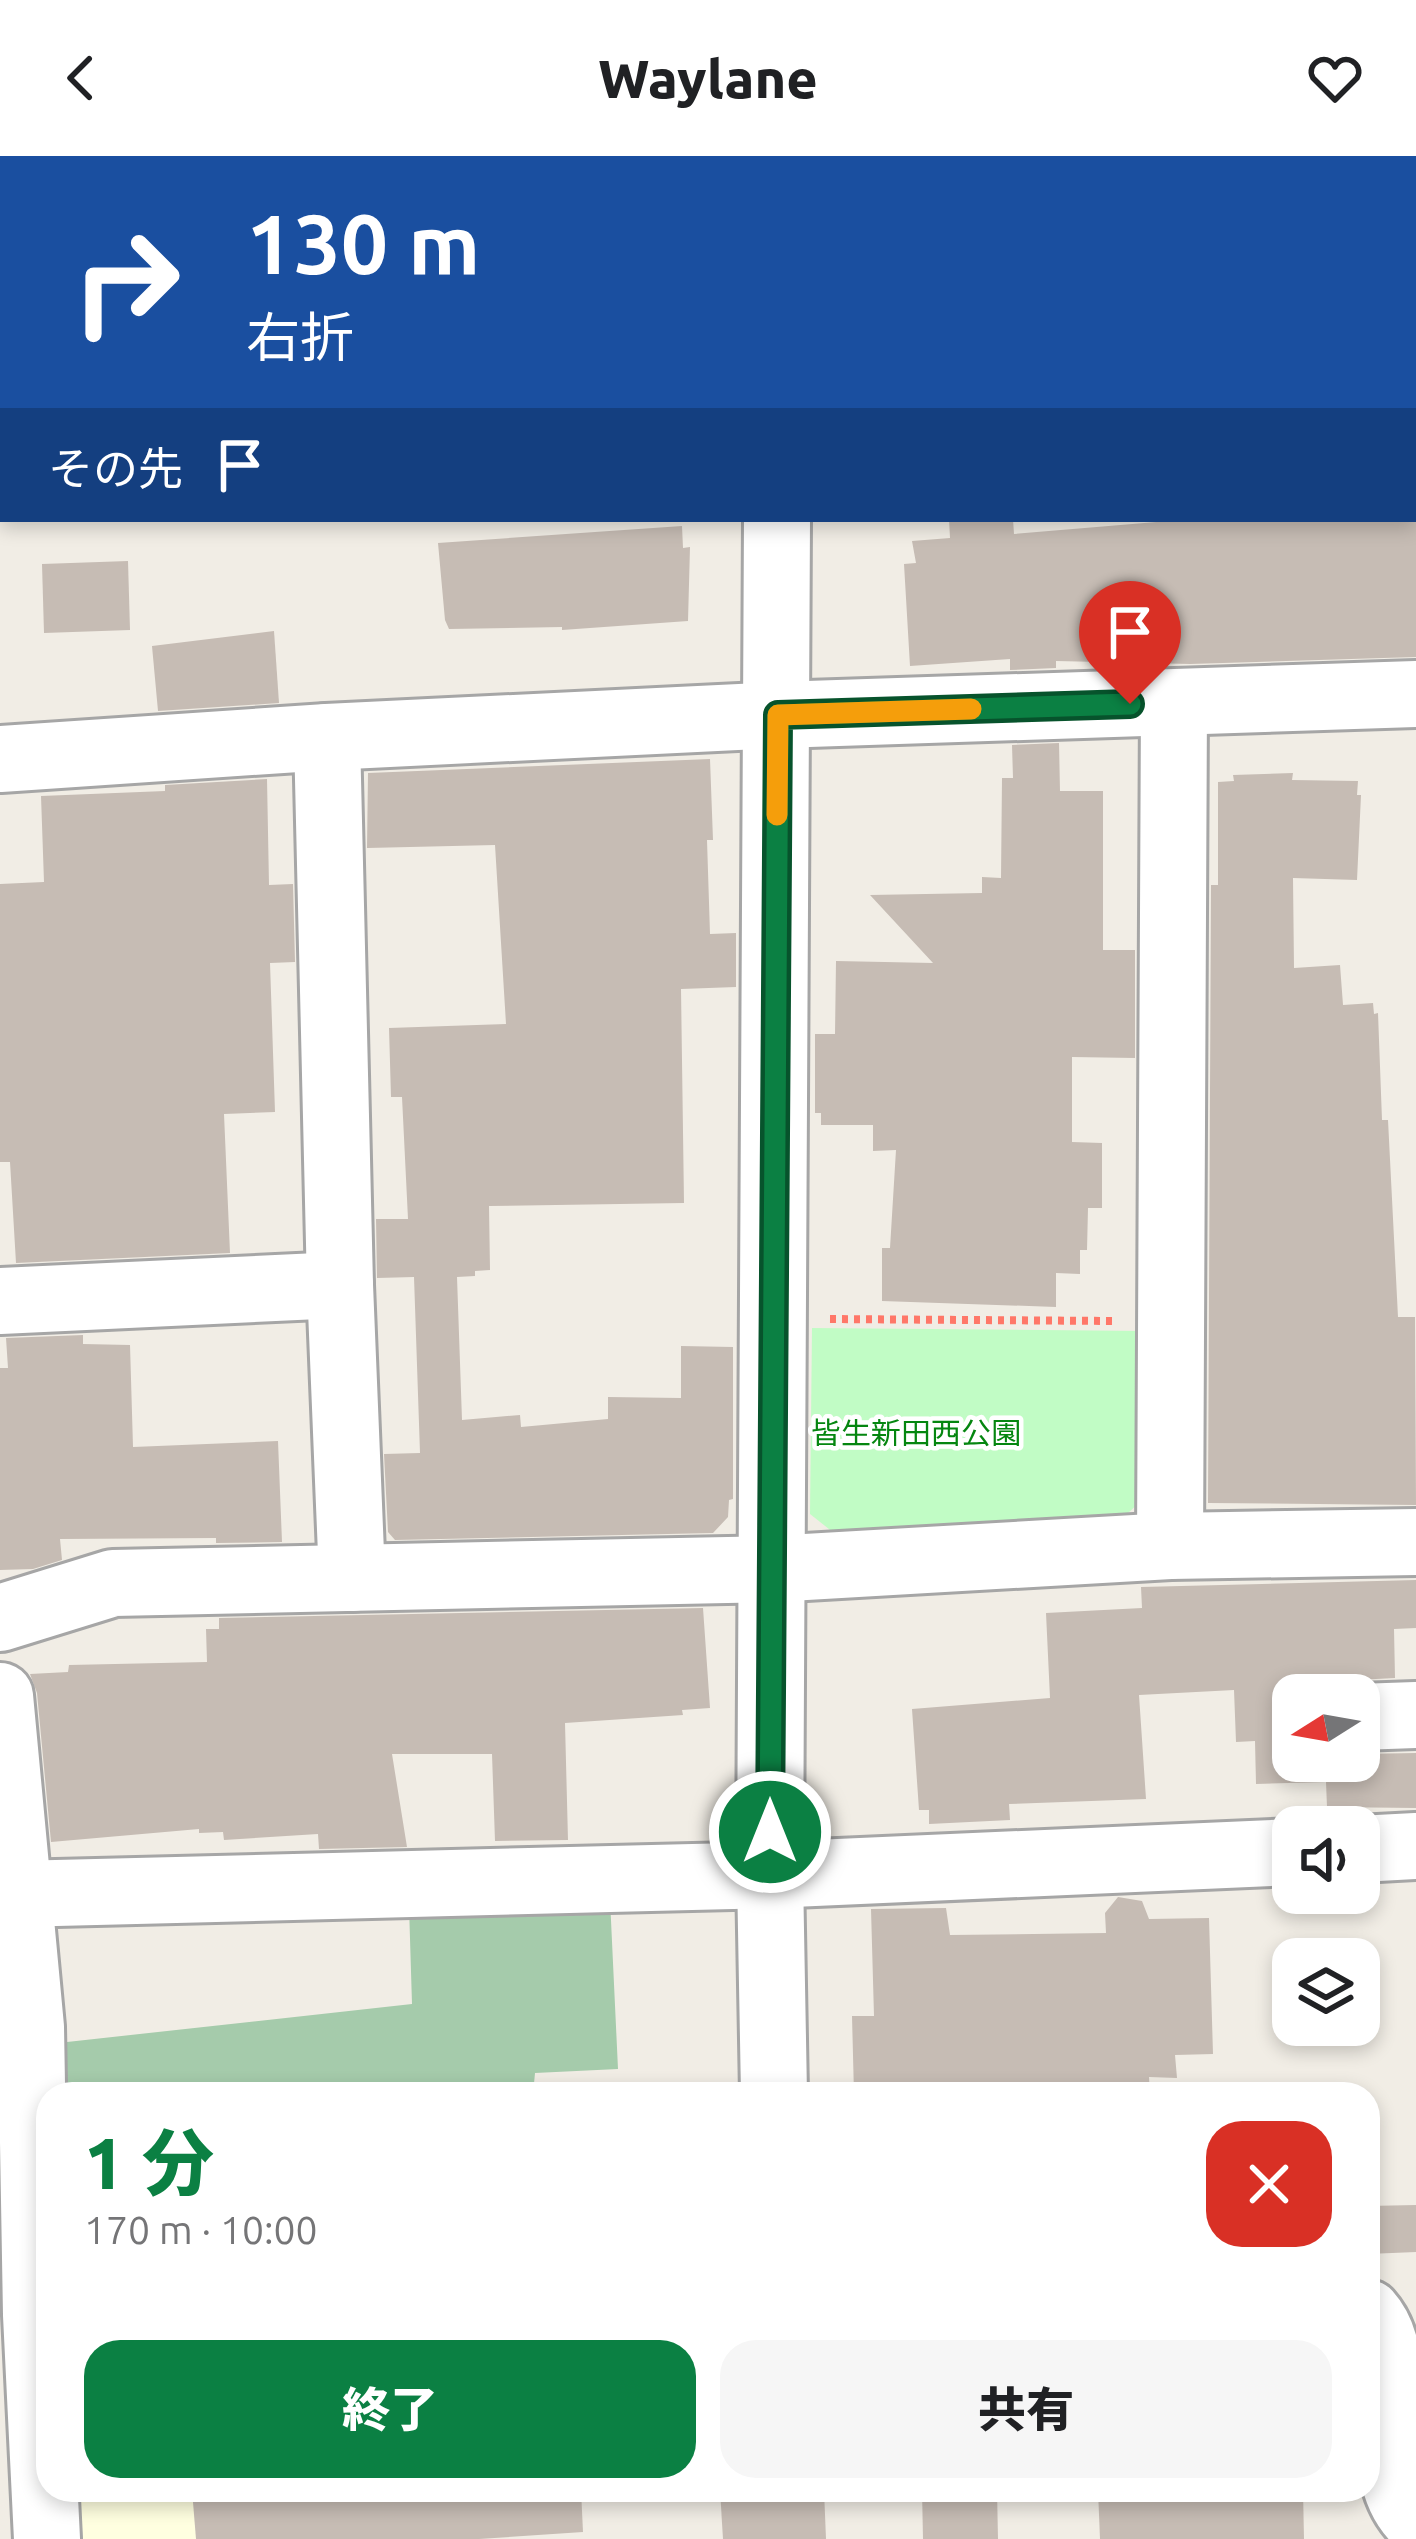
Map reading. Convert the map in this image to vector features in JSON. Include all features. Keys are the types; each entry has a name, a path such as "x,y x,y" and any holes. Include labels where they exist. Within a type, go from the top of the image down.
{"street":[{"path":"774,2082 770,1875 777,522"},
{"path":"0,758 327,736 778,715 1416,694"},
{"path":"1171,1546 1174,703"},
{"path":"327,736 352,1578"},
{"path":"0,1301 340,1285"},
{"path":"0,1618 113,1583 771,1569 1171,1546 1416,1542"},
{"path":"0,1696 31,2027 18,2316 36,2454"},
{"path":"1380,1716 1416,1715"},
{"path":"1380,1848 1416,1846"},
{"path":"16,1894 770,1875 1272,1853"},
{"path":"1380,2332 1393,2478 1401,2505 1416,2521"},
{"path":"42,2502 47,2539"}],"path":[{"path":"826,1319 1171,1321"}],"shaded area":[{"path":"610,1899 618,2069 535,2073 534,2082 59,2082 58,2043 412,2004 409,1906"},
{"path":"71,2502 452,2502 457,2539 73,2539"}],"green space":[{"name":"皆生新田西公園","path":"812,1328 1144,1331 1142,1500 1112,1528 844,1541 810,1514"}],"building":[{"path":"949,522 1013,522 1014,534 1156,522 1416,522 1416,657 1190,664 1056,661 1056,668 1010,670 1010,659 910,666 904,564 916,563 912,541 950,538"},
{"path":"682,526 683,548 690,547 688,621 562,630 449,629 445,620 438,543"},
{"path":"128,561 130,630 44,633 42,564"},
{"path":"274,631 279,703 158,711 152,646"},
{"path":"1059,743 1060,791 1103,791 1103,950 1135,950 1135,1058 1072,1057 1072,1142 1102,1143 1102,1208 1088,1208 1087,1250 1080,1250 1080,1274 1056,1273 1056,1307 882,1301 882,1248 890,1248 896,1150 873,1151 873,1125 821,1125 821,1113 815,1113 815,1034 835,1034 836,961 933,963 870,895 982,893 982,877 1001,878 1002,778 1013,778 1012,745"},
{"path":"710,759 710,934 736,933 736,987 681,989 684,1203 489,1206 490,1270 457,1277 462,1420 520,1415 521,1427 608,1419 608,1397 681,1398 681,1346 733,1347 733,1499 728,1517 713,1533 395,1540 388,1532 384,1454 420,1453 414,1277 377,1278 376,1219 408,1219 402,1097 391,1097 389,1028 506,1024 495,845 367,848 368,773"},
{"path":"1293,773 1292,780 1358,781 1357,795 1361,795 1357,880 1293,878 1294,968 1340,965 1343,1005 1373,1003 1374,1014 1378,1013 1398,1317 1415,1317 1416,1505 1208,1503 1211,885 1218,885 1218,782 1234,781 1233,775"},
{"path":"267,779 269,885 293,884 295,962 270,963 275,1112 224,1114 230,1253 16,1263 10,1162 0,1162 0,884 44,882 41,796 165,791 165,785"},
{"path":"83,1335 83,1344 130,1345 133,1447 278,1441 282,1542 60,1539 62,1560 33,1569 0,1570 0,1368 8,1368 6,1338"},
{"path":"1416,1580 1416,1628 1394,1629 1395,1678 1272,1674 1272,1782 1326,1782 1256,1784 1255,1741 1236,1742 1234,1690 1139,1695 1146,1799 1009,1804 1010,1820 929,1824 929,1810 919,1810 912,1709 1050,1698 1046,1613 1142,1608 1141,1587"},
{"path":"703,1608 710,1708 682,1710 683,1715 565,1723 568,1840 495,1841 492,1754 392,1754 407,1847 319,1849 318,1834 224,1840 223,1832 199,1833 199,1829 51,1842 37,1693 30,1674 68,1672 69,1665 207,1662 206,1629 219,1629 219,1618"},
{"path":"1416,1753 1416,1808 1327,1806 1326,1782 1380,1782 1380,1754"},
{"path":"1118,1897 1142,1901 1149,1919 1209,1918 1213,2054 1175,2055 1177,2078 1149,2077 1149,2082 854,2082 852,2016 874,2016 871,1909 946,1908 950,1935 1106,1933 1105,1913"},
{"path":"1416,2205 1416,2252 1380,2254 1380,2206"},
{"path":"193,2502 582,2502 583,2532 479,2539 196,2539"},
{"path":"721,2502 824,2502 826,2539 723,2539"},
{"path":"922,2502 997,2502 998,2539 923,2539"},
{"path":"1098,2502 1303,2502 1304,2539 1100,2539"}],"slow traffic":[{"path":"777,815 778,715 971,709"}],"route":[{"path":"770,1832 778,715 1130,704"}]}
